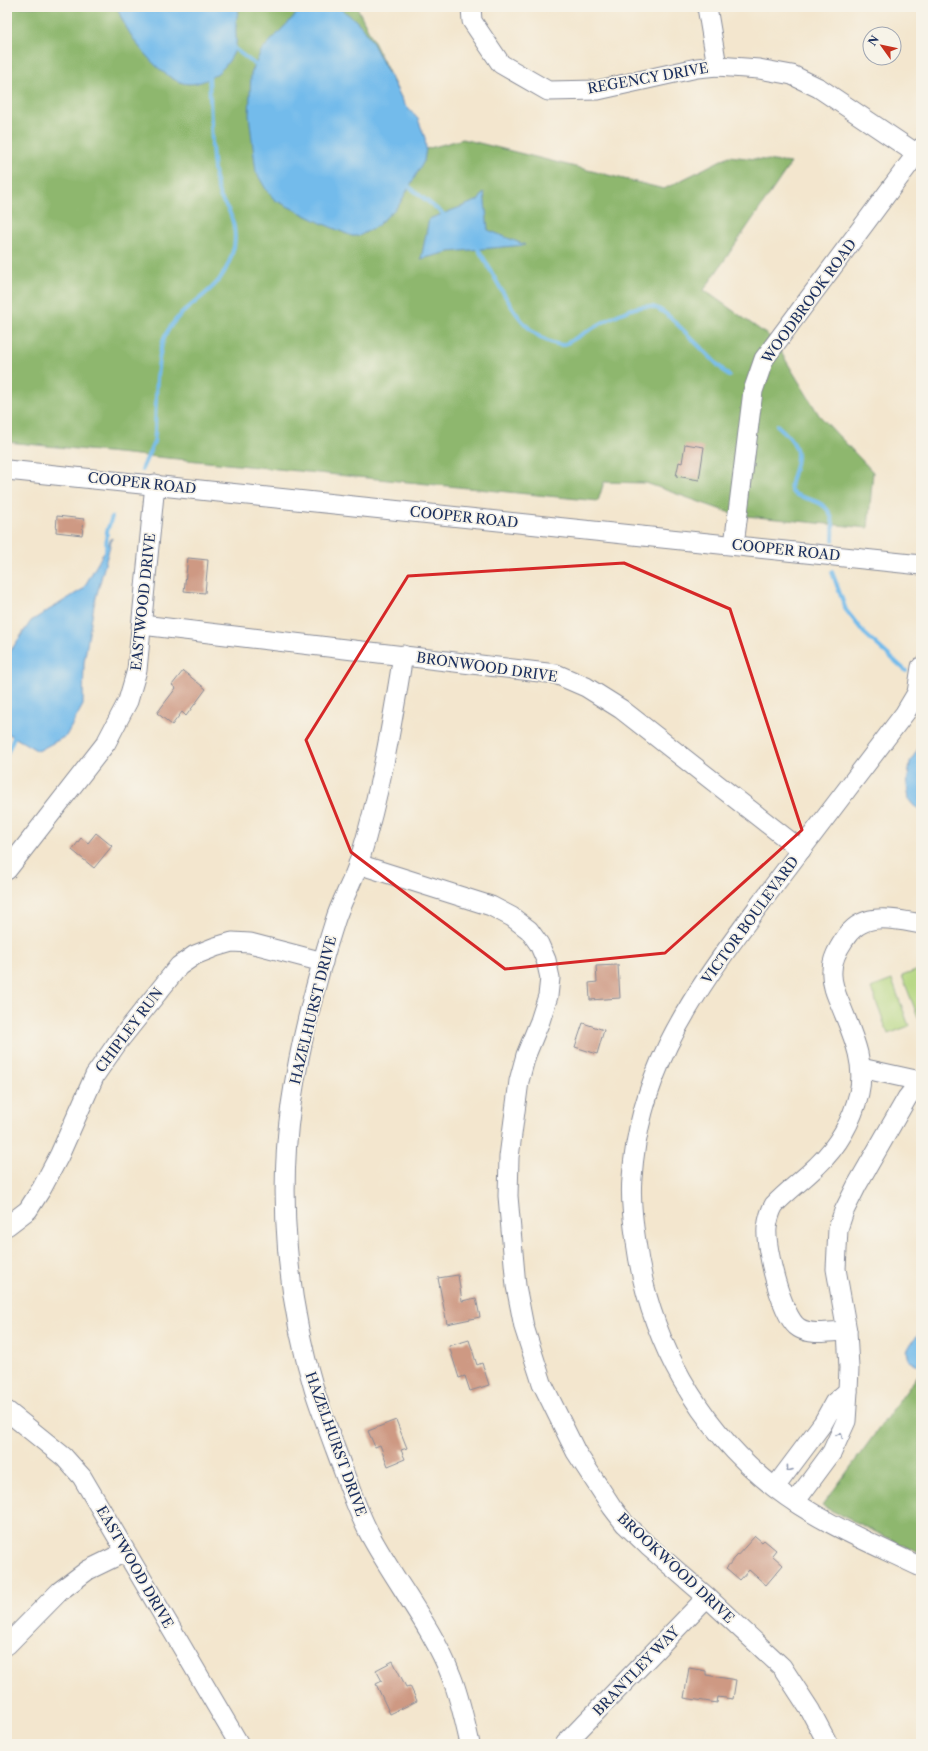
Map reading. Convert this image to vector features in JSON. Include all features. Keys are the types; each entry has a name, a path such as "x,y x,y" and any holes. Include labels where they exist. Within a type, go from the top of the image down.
{"street":[{"name":"REGENCY DRIVE","path":"471,7 472,21 501,64 548,90 598,90 697,68 718,66 759,68 792,75 819,88 919,151"},
{"path":"706,7 718,66"},
{"name":"WOODBROOK ROAD","path":"734,545 753,391 764,359 919,151"},
{"name":"COOPER ROAD","path":"7,470 155,484 921,565"},
{"name":"EASTWOOD DRIVE","path":"7,870 106,743 128,700 137,670 155,484"},
{"name":"BRONWOOD DRIVE","path":"142,625 556,674 586,687 621,709 801,850"},
{"name":"HAZELHURST DRIVE","path":"403,655 382,778 358,864 336,918 323,962 300,1053 291,1108 286,1167 288,1268 296,1318 314,1390 358,1510 370,1535 439,1650 452,1677 462,1708 470,1744"},
{"name":"VICTOR BOULEVARD","path":"921,667 919,692 714,967 669,1043 655,1075 643,1112 636,1144 631,1181 633,1219 638,1259 646,1294 662,1340 672,1362 696,1402 723,1439 757,1472 814,1515 921,1567"},
{"name":"BROOKWOOD DRIVE","path":"358,864 491,906 512,917 529,930 539,944 546,960 550,978 548,996 526,1055 519,1081 509,1158 508,1196 516,1286 524,1327 546,1390 576,1452 625,1524 707,1597 782,1667 810,1710 828,1744"},
{"path":"847,1331 804,1331 798,1328 790,1319 779,1295 767,1242 767,1229 770,1212 774,1205 831,1152 840,1139 855,1106 859,1092 862,1068 853,1036 836,994 832,971 834,959 846,937 859,925 866,922 883,918 921,924"},
{"name":"CHIPLEY RUN","path":"7,1226 28,1210 42,1188 59,1156 94,1075 118,1042 179,966 195,955 232,942 250,943 323,962"},
{"path":"795,1502 832,1452 846,1421 849,1368 847,1331 836,1269 838,1230 844,1211 856,1186 907,1098 921,1080 862,1068"},
{"path":"775,1487 823,1423 834,1403 848,1391"},
{"name":"EASTWOOD DRIVE","path":"7,1411 64,1457 82,1477 239,1744"},
{"path":"805,1447 824,1463"},
{"path":"7,1645 60,1591 88,1570 125,1552"},
{"name":"BRANTLEY WAY","path":"565,1744 707,1597"}],"highlighted area":[{"path":"624,563 730,609 802,830 665,953 505,969 351,852 306,740 408,576"}],"green space":[{"path":"7,7 357,7 426,149 463,139 664,189 729,156 791,163 704,290 773,339 819,415 873,472 868,528 736,515 646,483 604,482 598,501 7,442"},
{"path":"921,969 921,1022 920,1022 902,976"},
{"path":"892,980 909,1026 888,1034 871,988"},
{"path":"921,1371 921,1554 822,1506"}],"water":[{"path":"117,7 239,7 236,20 236,42 234,52 224,67 210,78 195,83 187,84 180,82 170,77 151,61 127,28"},
{"path":"303,7 338,7 363,28 371,40 405,105 418,119 425,138 426,148 424,161 399,205 377,226 359,236 352,236 321,223 275,200 267,191 256,172 249,115 251,74 261,51"},
{"path":"484,192 488,230 525,245 449,252 421,259 429,219 479,200"},
{"path":"112,538 94,605 84,662 83,705 66,736 38,751 7,733 7,656 31,621 83,589"},
{"path":"921,744 921,810 914,806 909,800 907,785 910,762"},
{"path":"921,1331 921,1366 909,1361 907,1351 913,1340"}],"building":[{"path":"685,444 704,447 699,480 676,476 679,462 682,463"},
{"path":"57,516 84,519 82,535 56,532"},
{"path":"188,558 208,560 205,593 184,591"},
{"path":"183,671 206,689 186,716 182,712 172,725 157,713 176,688 172,685"},
{"path":"96,833 112,846 94,868 72,850 81,838 88,843"},
{"path":"618,965 620,998 590,1000 589,983 597,982 596,966"},
{"path":"583,1023 604,1030 597,1054 575,1047"},
{"path":"458,1275 462,1301 476,1298 480,1317 447,1324 438,1278"},
{"path":"469,1340 477,1365 482,1363 489,1385 470,1391 465,1376 459,1378 449,1346"},
{"path":"396,1420 407,1448 401,1450 405,1459 388,1466 380,1445 375,1447 368,1431"},
{"path":"755,1536 762,1542 764,1540 776,1550 772,1555 783,1565 766,1585 749,1570 740,1580 726,1568"},
{"path":"393,1661 406,1687 410,1686 417,1701 390,1714 376,1684 382,1681 376,1670"},
{"path":"689,1668 706,1671 706,1675 736,1680 733,1699 718,1697 717,1703 684,1698"}],"waterway":[{"path":"231,46 257,66"},
{"path":"142,469 154,442 158,368 162,344 166,334 177,318 206,294 219,280 228,265 235,242 235,233 232,220 229,211 220,196 216,184 212,145 209,75"},
{"path":"407,185 447,217"},
{"path":"476,246 501,290 521,320 547,341 563,345 620,314 643,306 653,307 662,311 669,317 729,376"},
{"path":"777,425 789,436 796,447 796,466 790,488 798,496 817,502 829,511 833,521 833,540"},
{"path":"106,551 107,531 112,517"},
{"path":"832,572 846,610 864,633 906,671"},
{"path":"7,754 16,732"}]}
